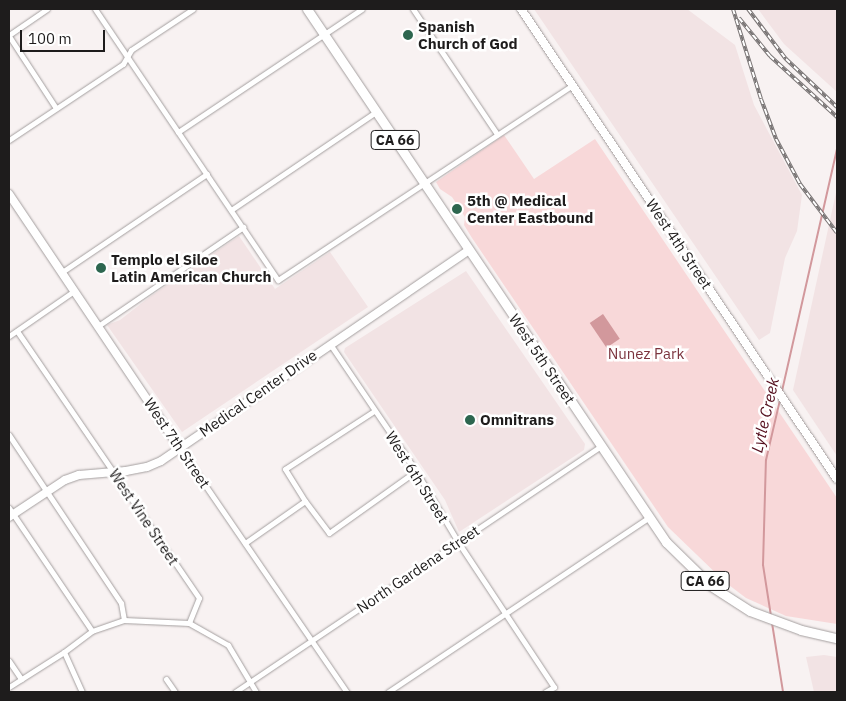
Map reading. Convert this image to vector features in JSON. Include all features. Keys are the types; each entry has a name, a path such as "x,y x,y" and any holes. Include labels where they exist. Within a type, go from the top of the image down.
{"main road":[{"name":"West 5th Street","path":"307,9 666,542 696,574 750,611 801,630 837,638"}],"street":[{"path":"48,9 9,35 56,108"},
{"path":"95,9 278,280 572,84"},
{"path":"9,140 123,64 132,50 193,9"},
{"path":"178,132 362,9"},
{"path":"413,9 497,134"},
{"name":"West 4th Street","path":"521,9 837,480"},
{"path":"231,210 376,112"},
{"path":"62,272 207,174"},
{"name":"West 7th Street","path":"9,194 346,692"},
{"path":"98,326 243,228"},
{"name":"Medical Center Drive","path":"10,513 65,480 79,474 147,467 161,461 329,344 469,250"},
{"path":"9,336 74,291"},
{"name":"West Vine Street","path":"17,331 199,598 189,623"},
{"name":"West 6th Street","path":"329,344 416,471 458,542 554,687 545,692"},
{"path":"374,411 285,470 305,501 329,533 416,471"},
{"path":"9,435 121,604 124,620"},
{"name":"North Gardena Street","path":"235,692 601,446"},
{"path":"245,543 305,501"},
{"path":"10,513 92,631"},
{"path":"388,692 649,517"},
{"path":"9,687 64,652 92,631 124,620 189,623 228,645 256,692"},
{"path":"64,652 82,692"},
{"path":"9,661 21,679"},
{"path":"166,679 175,692"}],"shaded area":[{"path":"534,9 687,9 735,45 754,105 802,195 797,231 785,258 770,333 759,340"},
{"path":"758,9 837,9 837,92 784,44"},
{"path":"837,188 837,456 793,390"},
{"path":"239,236 275,289 330,252 368,307 182,432 107,325 120,320 151,296"},
{"path":"466,271 585,444 584,450 459,532 445,500 344,352 345,348"},
{"path":"603,314 620,339 607,348 590,323"},
{"path":"824,655 837,657 837,692 814,692 806,657"}],"green space":[{"name":"Nunez Park","path":"504,135 534,179 595,139 837,498 837,624 786,616 746,598 725,582 668,527 472,238 464,225 465,217 452,197 440,189 436,182"}],"waterway":[{"name":"Lytle Creek","path":"782,391 837,148"},
{"name":"Lytle Creek","path":"771,616 763,565 766,460 780,400"},
{"name":"Lytle Creek","path":"772,623 783,692"}],"railway":[{"path":"733,9 761,99 776,139 800,184 837,233"},
{"path":"748,9 786,59 837,107"},
{"path":"739,18 770,56 837,117"}],"place":[{"name":"Spanish Church of God","path":"408,35"},
{"name":"5th @ Medical Center Eastbound","path":"457,209"},
{"name":"Templo el Siloe Latin American Church","path":"101,268"},
{"name":"Omnitrans","path":"470,420"}]}
